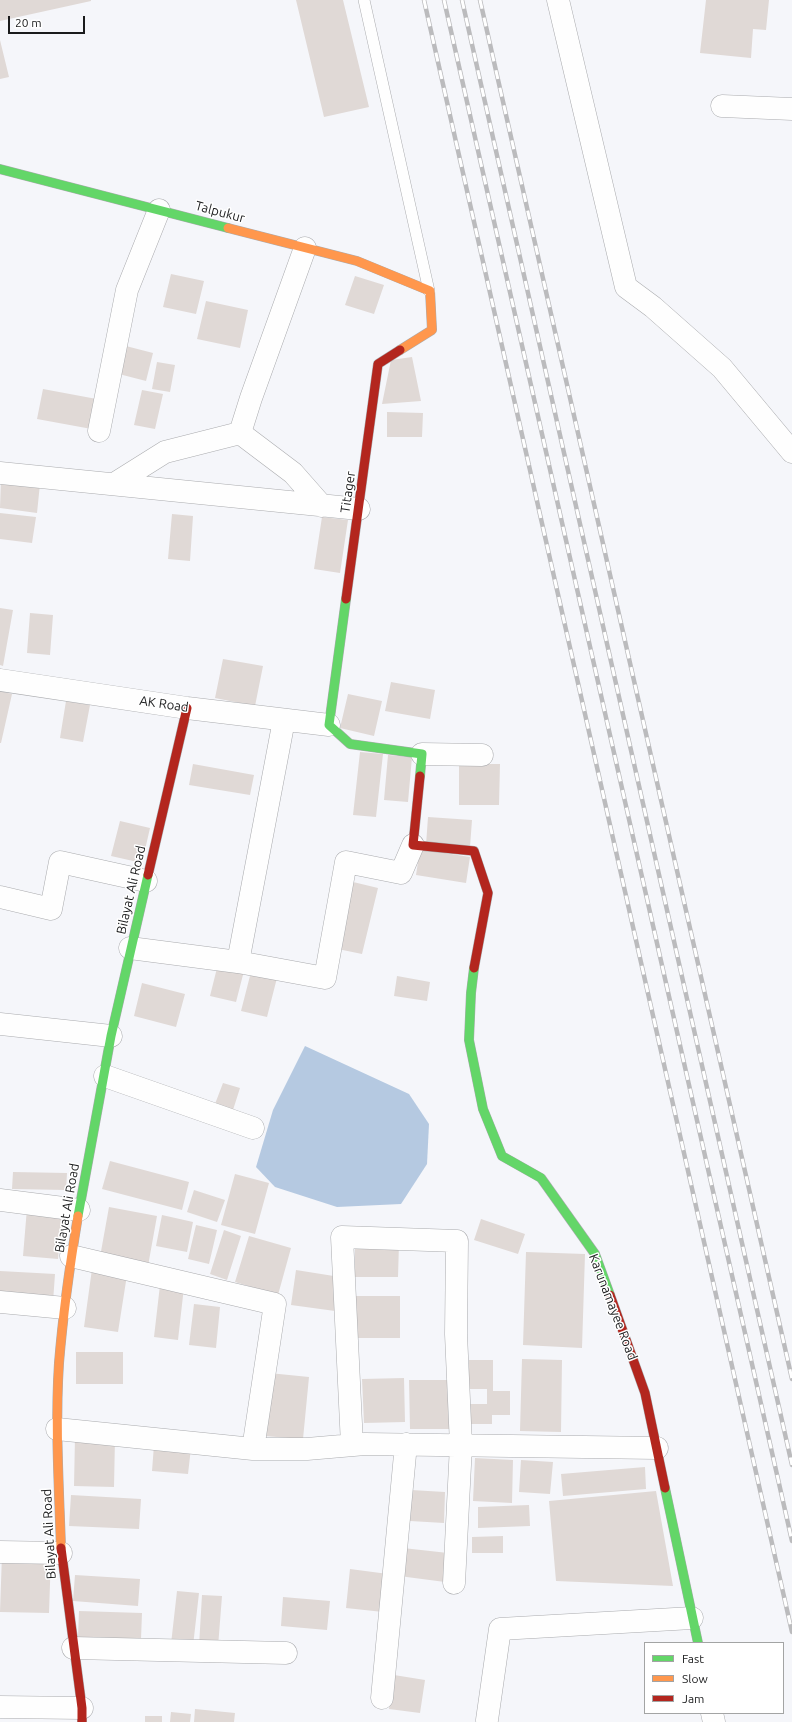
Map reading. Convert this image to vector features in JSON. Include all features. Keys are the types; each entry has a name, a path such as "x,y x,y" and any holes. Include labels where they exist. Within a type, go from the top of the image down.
{"street":[{"path":"558,0 626,287 653,307 722,368 792,452"},
{"path":"722,106 792,109"},
{"name":"Talpukur","path":"0,169 357,261 430,291"},
{"path":"100,431 127,290 160,210"},
{"path":"240,433 250,398 306,248"},
{"name":"Titager","path":"328,725 378,364 432,330 430,291"},
{"path":"114,484 165,452 240,433"},
{"path":"240,433 293,473 322,506"},
{"path":"0,473 359,509"},
{"name":"AK Road","path":"0,680 187,708 328,725"},
{"name":"Bilayat Ali Road","path":"82,1715 61,1552 57,1429 59,1363 71,1256 105,1076 111,1036 130,948 187,708"},
{"path":"238,962 284,720"},
{"path":"328,725 350,744 422,754 482,755"},
{"path":"130,948 238,962 325,978 346,862 401,873 413,845 422,754"},
{"name":"Karunamayee Road","path":"413,845 474,851 488,893 477,946 473,978 469,1040 484,1109 502,1156 541,1178 595,1254 645,1393 698,1642"},
{"path":"0,897 51,909 60,862 146,881"},
{"path":"0,1024 111,1036"},
{"path":"105,1076 253,1128"},
{"path":"0,1200 79,1210"},
{"path":"352,1445 342,1237 457,1241 456,1334 461,1445 454,1583"},
{"path":"71,1256 275,1304 253,1449"},
{"path":"0,1302 65,1308"},
{"path":"57,1429 253,1449 307,1449 352,1445 406,1444 657,1448"},
{"path":"382,1698 406,1444"},
{"path":"0,1552 61,1552"},
{"path":"487,1720 500,1630 692,1618"},
{"path":"73,1648 286,1653"},
{"path":"0,1707 82,1715"}],"lane":[{"path":"364,0 430,291"}],"water":[{"path":"305,1046 409,1094 429,1124 427,1164 401,1204 337,1207 275,1187 256,1167 273,1110"}],"building":[{"path":"0,0 91,0 91,1 0,21"},
{"path":"296,0 343,0 369,107 324,117"},
{"path":"706,0 769,0 766,30 753,29 751,58 700,53"},
{"path":"0,40 9,77 0,79"},
{"path":"171,274 204,281 196,314 163,307"},
{"path":"355,276 384,285 374,314 345,305"},
{"path":"206,301 248,310 240,348 197,339"},
{"path":"122,345 153,353 146,381 115,373"},
{"path":"412,357 421,401 382,404 391,360"},
{"path":"157,362 175,365 170,392 152,389"},
{"path":"43,389 102,400 97,430 37,419"},
{"path":"142,390 163,394 155,429 134,425"},
{"path":"387,412 423,413 422,437 387,437"},
{"path":"1,479 40,484 37,513 0,508"},
{"path":"0,513 36,517 32,543 0,539"},
{"path":"172,514 193,516 190,561 168,559"},
{"path":"322,517 348,520 340,573 314,569"},
{"path":"0,608 13,610 3,666 0,665"},
{"path":"30,613 53,615 50,655 27,653"},
{"path":"223,659 263,666 255,706 215,698"},
{"path":"391,682 435,690 430,719 385,711"},
{"path":"0,691 12,694 1,743 0,743"},
{"path":"348,694 382,701 374,736 340,728"},
{"path":"66,701 90,705 83,742 60,738"},
{"path":"360,752 383,754 376,817 353,815"},
{"path":"388,755 412,757 408,802 384,800"},
{"path":"193,764 254,775 250,795 189,785"},
{"path":"459,764 500,764 499,805 459,805"},
{"path":"428,817 472,820 470,847 426,845"},
{"path":"120,821 150,828 142,863 111,856"},
{"path":"420,849 470,857 466,883 416,875"},
{"path":"349,881 378,888 362,954 333,948"},
{"path":"219,960 245,967 236,1002 210,996"},
{"path":"252,968 278,974 267,1017 241,1011"},
{"path":"397,976 430,982 427,1001 394,996"},
{"path":"142,983 185,994 176,1027 134,1016"},
{"path":"223,1083 240,1088 233,1110 215,1104"},
{"path":"110,1161 189,1182 182,1210 102,1189"},
{"path":"13,1172 67,1173 66,1190 12,1189"},
{"path":"235,1174 269,1183 255,1234 221,1225"},
{"path":"194,1190 225,1200 217,1222 187,1212"},
{"path":"109,1207 157,1216 148,1266 100,1257"},
{"path":"27,1208 62,1210 58,1259 23,1256"},
{"path":"162,1215 193,1222 187,1252 156,1246"},
{"path":"481,1219 525,1234 518,1254 474,1240"},
{"path":"196,1225 217,1230 209,1264 188,1259"},
{"path":"224,1230 241,1236 227,1280 210,1274"},
{"path":"249,1236 291,1248 278,1295 235,1282"},
{"path":"355,1242 399,1243 398,1277 355,1277"},
{"path":"526,1252 585,1254 582,1348 523,1345"},
{"path":"92,1269 127,1275 118,1332 84,1327"},
{"path":"296,1270 340,1277 335,1311 291,1305"},
{"path":"0,1271 55,1274 53,1302 0,1299"},
{"path":"160,1285 184,1287 178,1340 154,1337"},
{"path":"356,1296 400,1296 400,1338 356,1338"},
{"path":"194,1304 220,1307 216,1348 189,1345"},
{"path":"76,1352 123,1352 123,1384 76,1384"},
{"path":"522,1359 562,1360 561,1432 520,1431"},
{"path":"469,1360 493,1360 493,1391 510,1391 510,1415 492,1415 492,1424 469,1424 469,1404 487,1404 487,1389 469,1389"},
{"path":"269,1373 309,1377 303,1439 264,1436"},
{"path":"404,1378 405,1422 364,1423 362,1379"},
{"path":"409,1380 453,1380 453,1429 410,1429"},
{"path":"75,1437 115,1438 114,1487 74,1486"},
{"path":"154,1445 191,1448 188,1474 152,1471"},
{"path":"475,1458 513,1460 512,1503 473,1501"},
{"path":"521,1460 553,1462 550,1494 519,1492"},
{"path":"645,1467 646,1489 563,1496 561,1474"},
{"path":"411,1490 445,1492 444,1523 410,1521"},
{"path":"656,1491 673,1586 556,1581 549,1501"},
{"path":"71,1495 141,1499 139,1529 69,1526"},
{"path":"529,1505 530,1526 478,1528 478,1507"},
{"path":"503,1536 503,1553 472,1553 472,1537"},
{"path":"403,1548 448,1553 445,1582 399,1576"},
{"path":"2,1554 51,1555 49,1613 0,1612"},
{"path":"350,1569 388,1574 383,1612 346,1608"},
{"path":"75,1575 140,1579 138,1606 73,1601"},
{"path":"177,1591 199,1593 193,1646 171,1644"},
{"path":"202,1595 222,1596 218,1647 199,1646"},
{"path":"283,1597 330,1601 327,1630 281,1626"},
{"path":"79,1611 142,1613 141,1639 78,1637"},
{"path":"394,1675 425,1680 420,1713 389,1709"},
{"path":"195,1709 235,1713 234,1722 194,1722"},
{"path":"171,1712 191,1714 190,1722 170,1722"},
{"path":"145,1716 162,1716 162,1722 145,1722"}],"railway":[{"path":"424,0 792,1632"},
{"path":"444,0 792,1541"},
{"path":"462,0 792,1465"},
{"path":"480,0 792,1379"}],"traffic: fast":[{"path":"0,169 228,228"},
{"path":"346,599 329,725 350,744 422,754 420,776"},
{"path":"78,1216 111,1036 148,875"},
{"path":"474,968 471,993 469,1040 483,1109 502,1156 541,1178 595,1254 610,1295"},
{"path":"665,1488 698,1642"}],"traffic: slow":[{"path":"228,228 357,261 430,291 432,330 400,350"},
{"path":"61,1548 57,1432 59,1363 67,1289 78,1216"}],"traffic: jam":[{"path":"346,599 378,364 400,350"},
{"path":"148,875 187,708"},
{"path":"420,776 413,845 474,851 488,893 474,968"},
{"path":"610,1295 645,1393 665,1488"},
{"path":"61,1548 82,1708 82,1722"}]}
